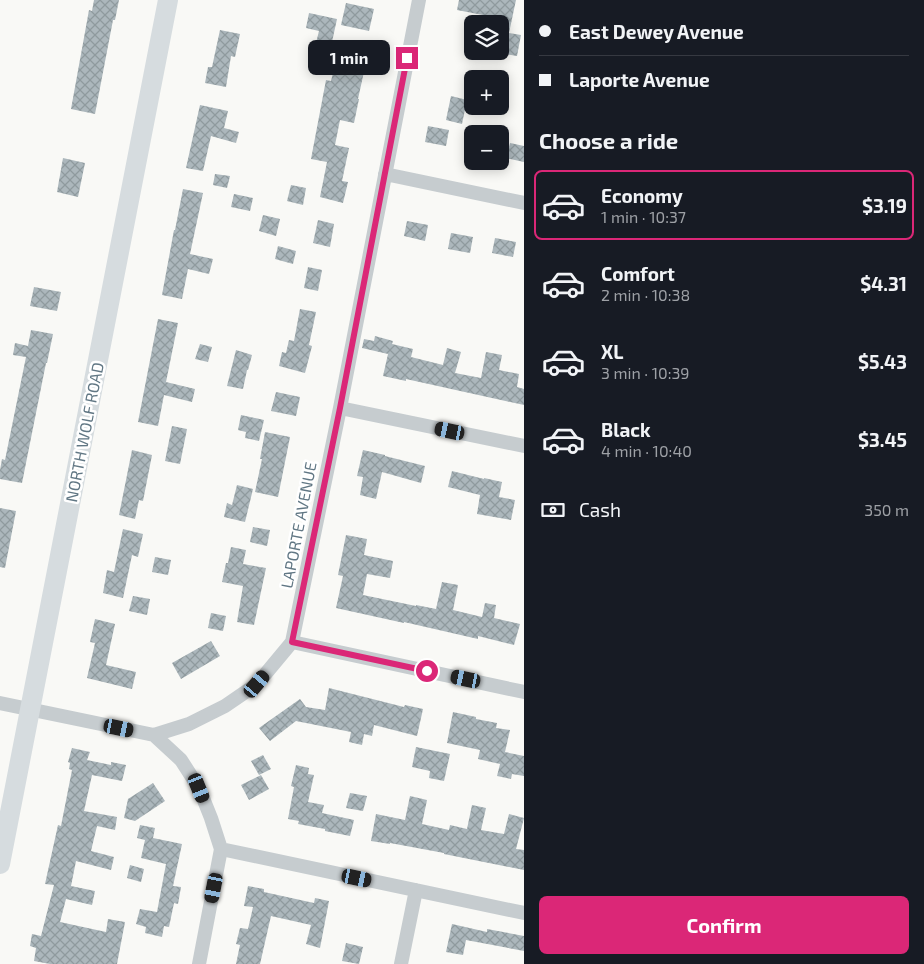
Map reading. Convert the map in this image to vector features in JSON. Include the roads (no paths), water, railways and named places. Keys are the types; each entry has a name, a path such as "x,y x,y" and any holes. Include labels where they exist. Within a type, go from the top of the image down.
{"main road":[{"name":"NORTH WOLF ROAD","path":"0,864 168,0"}],"street":[{"name":"LAPORTE AVENUE","path":"154,735 189,724 225,706 257,684 292,642 340,408 419,0"},
{"path":"384,174 524,203"},
{"path":"340,408 524,446"},
{"path":"292,642 524,692"},
{"path":"0,703 154,735 181,760 199,788 221,849 199,964"},
{"path":"221,849 524,913"},
{"path":"401,964 416,890"}]}
